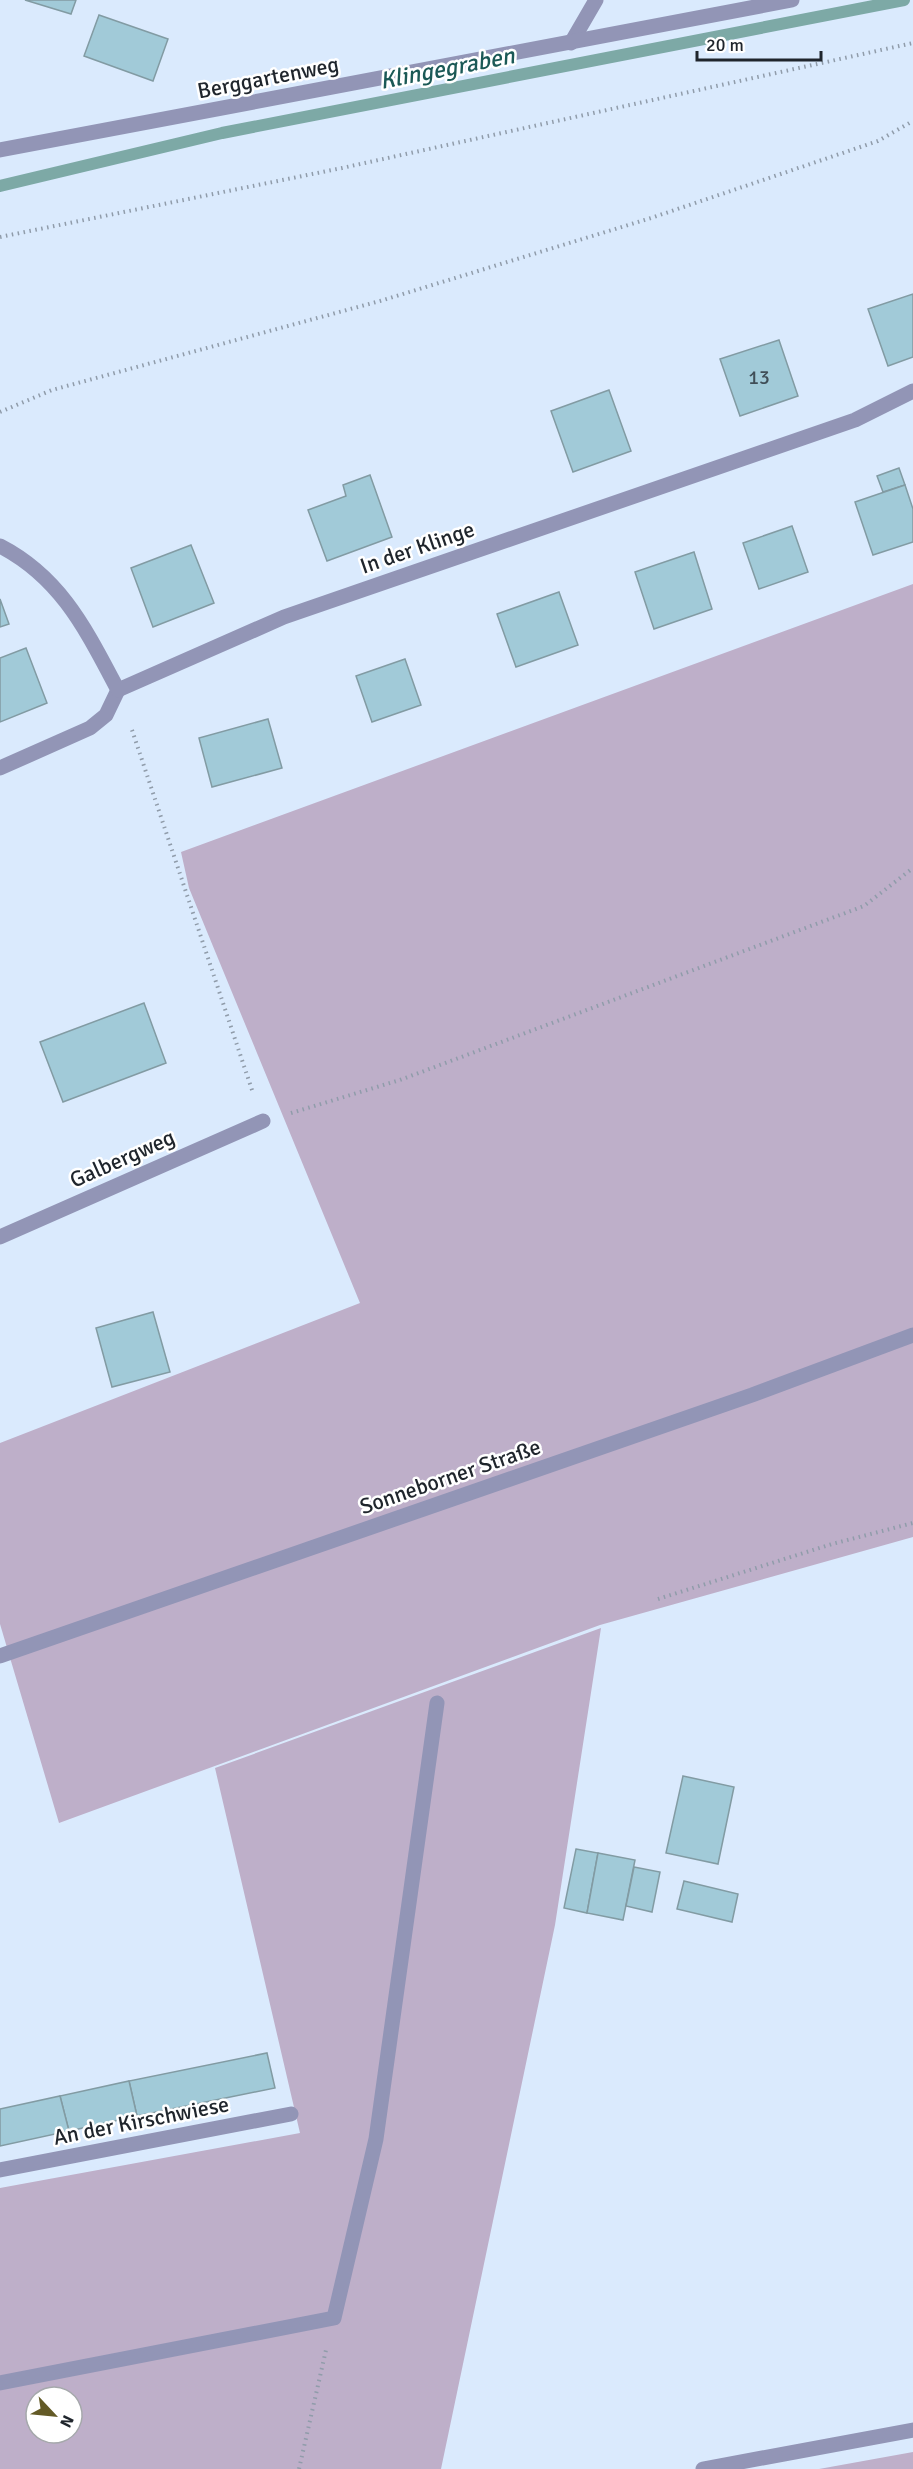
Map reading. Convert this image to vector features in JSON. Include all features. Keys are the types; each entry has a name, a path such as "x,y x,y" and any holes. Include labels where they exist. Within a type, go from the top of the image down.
{"street":[{"path":"571,43 596,0"},
{"name":"Berggartenweg","path":"0,150 792,0"},
{"name":"In der Klinge","path":"118,690 284,617 855,420 913,391"},
{"path":"0,546 44,576 75,610 118,690 106,714 90,728 0,768"},
{"name":"Galbergweg","path":"0,1237 263,1121"},
{"name":"Sonneborner Straße","path":"0,1656 741,1399 913,1335"},
{"path":"0,2383 334,2318 376,2139 436,1703"},
{"name":"An der Kirschwiese","path":"0,2170 291,2114"},
{"path":"704,2469 913,2430"}],"path":[{"path":"0,237 342,168 913,43"},
{"path":"0,412 52,390 380,301 651,218 878,141 913,121"},
{"path":"118,690 263,1121 400,1080 864,906 913,867"},
{"path":"658,1599 832,1544 913,1522"},
{"path":"299,2469 334,2318"}],"shaded area":[{"path":"913,584 913,1537 600,1625 59,1823 0,1624 0,1443 360,1303 189,888 181,852"},
{"path":"601,1628 555,1925 441,2469 0,2469 0,2188 300,2133 215,1768"},
{"path":"913,2452 913,2469 819,2469"}],"building":[{"path":"25,0 76,0 71,14"},
{"path":"99,15 168,39 153,81 84,56"},
{"path":"913,294 913,357 888,366 868,309"},
{"path":"779,340 798,396 740,416 720,359"},
{"path":"609,390 631,451 573,472 551,411"},
{"path":"899,468 905,485 883,492 877,476"},
{"path":"370,475 392,537 327,561 308,510 346,496 343,485"},
{"path":"905,485 913,509 913,542 873,555 855,502"},
{"path":"792,526 808,572 759,589 743,543"},
{"path":"191,545 214,603 153,627 131,568"},
{"path":"694,552 712,609 654,629 635,572"},
{"path":"559,592 578,645 516,667 497,614"},
{"path":"0,599 9,624 0,627"},
{"path":"26,648 47,703 0,722 0,658"},
{"path":"405,659 421,705 372,722 356,676"},
{"path":"268,719 282,768 212,787 199,738"},
{"path":"144,1003 166,1063 63,1102 40,1042"},
{"path":"153,1312 170,1372 112,1387 96,1328"},
{"path":"683,1776 734,1787 718,1864 666,1853"},
{"path":"576,1849 598,1853 587,1913 564,1908"},
{"path":"598,1853 635,1860 623,1920 587,1913"},
{"path":"634,1867 660,1872 652,1912 626,1906"},
{"path":"684,1881 738,1894 732,1922 677,1909"},
{"path":"267,2053 275,2088 137,2116 129,2081"},
{"path":"129,2081 137,2116 69,2131 60,2096"},
{"path":"60,2096 69,2131 0,2146 0,2109"}],"waterway":[{"name":"Klingegraben","path":"0,186 222,133 904,0"}]}
